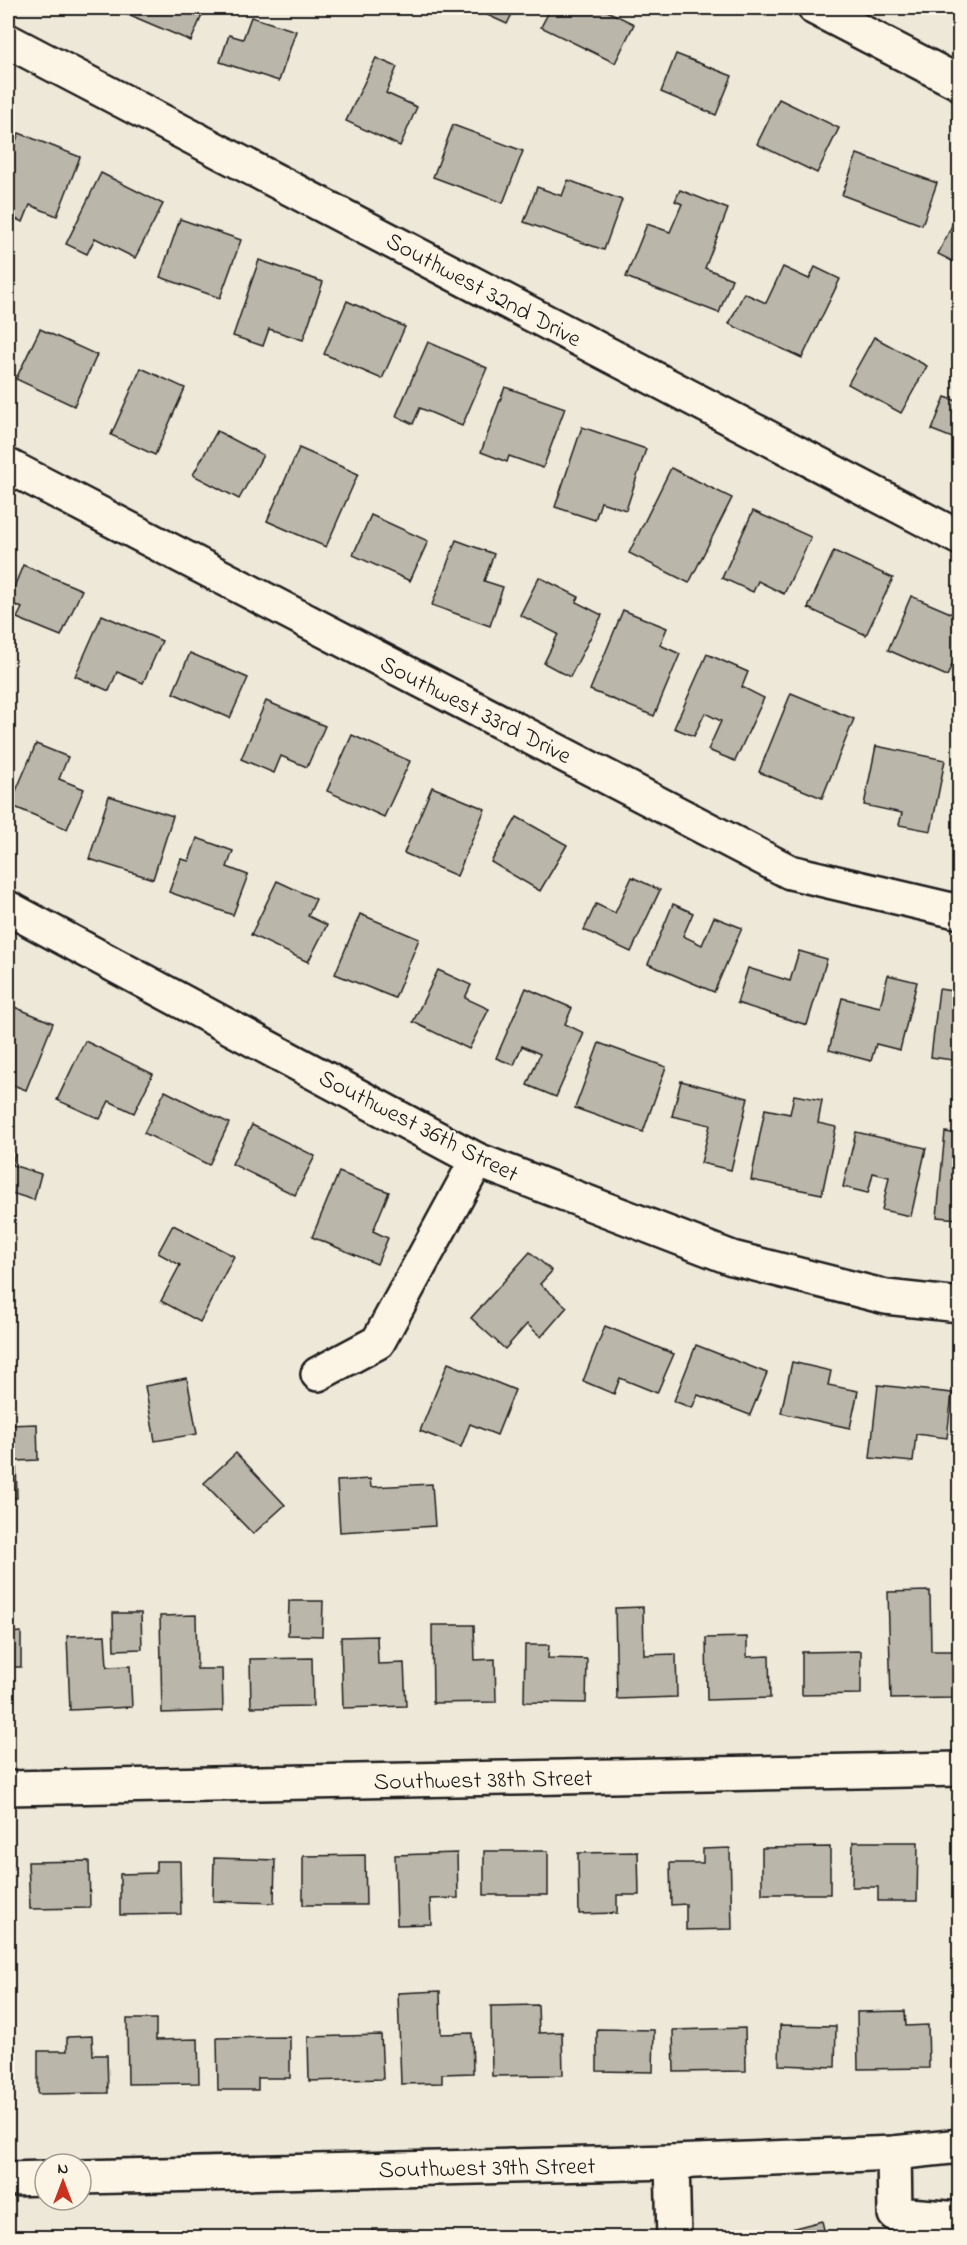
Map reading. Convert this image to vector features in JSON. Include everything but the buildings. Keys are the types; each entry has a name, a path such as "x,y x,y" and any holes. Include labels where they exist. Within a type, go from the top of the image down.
{"street":[{"path":"815,8 960,83"},
{"name":"Southwest 32nd Drive","path":"8,40 960,538"},
{"name":"Southwest 33rd Drive","path":"8,466 790,872 960,912"},
{"name":"Southwest 36th Street","path":"8,908 477,1160 732,1258 886,1297 960,1305"},
{"path":"318,1374 378,1342 477,1160"},
{"name":"Southwest 38th Street","path":"8,1788 960,1769"},
{"name":"Southwest 39th Street","path":"93,2177 672,2162 894,2153 960,2146"},
{"path":"894,2153 890,2226 960,2219"},
{"name":"Southwest 39th Street","path":"894,2153 960,2157"},
{"path":"672,2162 674,2238"},
{"path":"8,2179 33,2178"}]}
